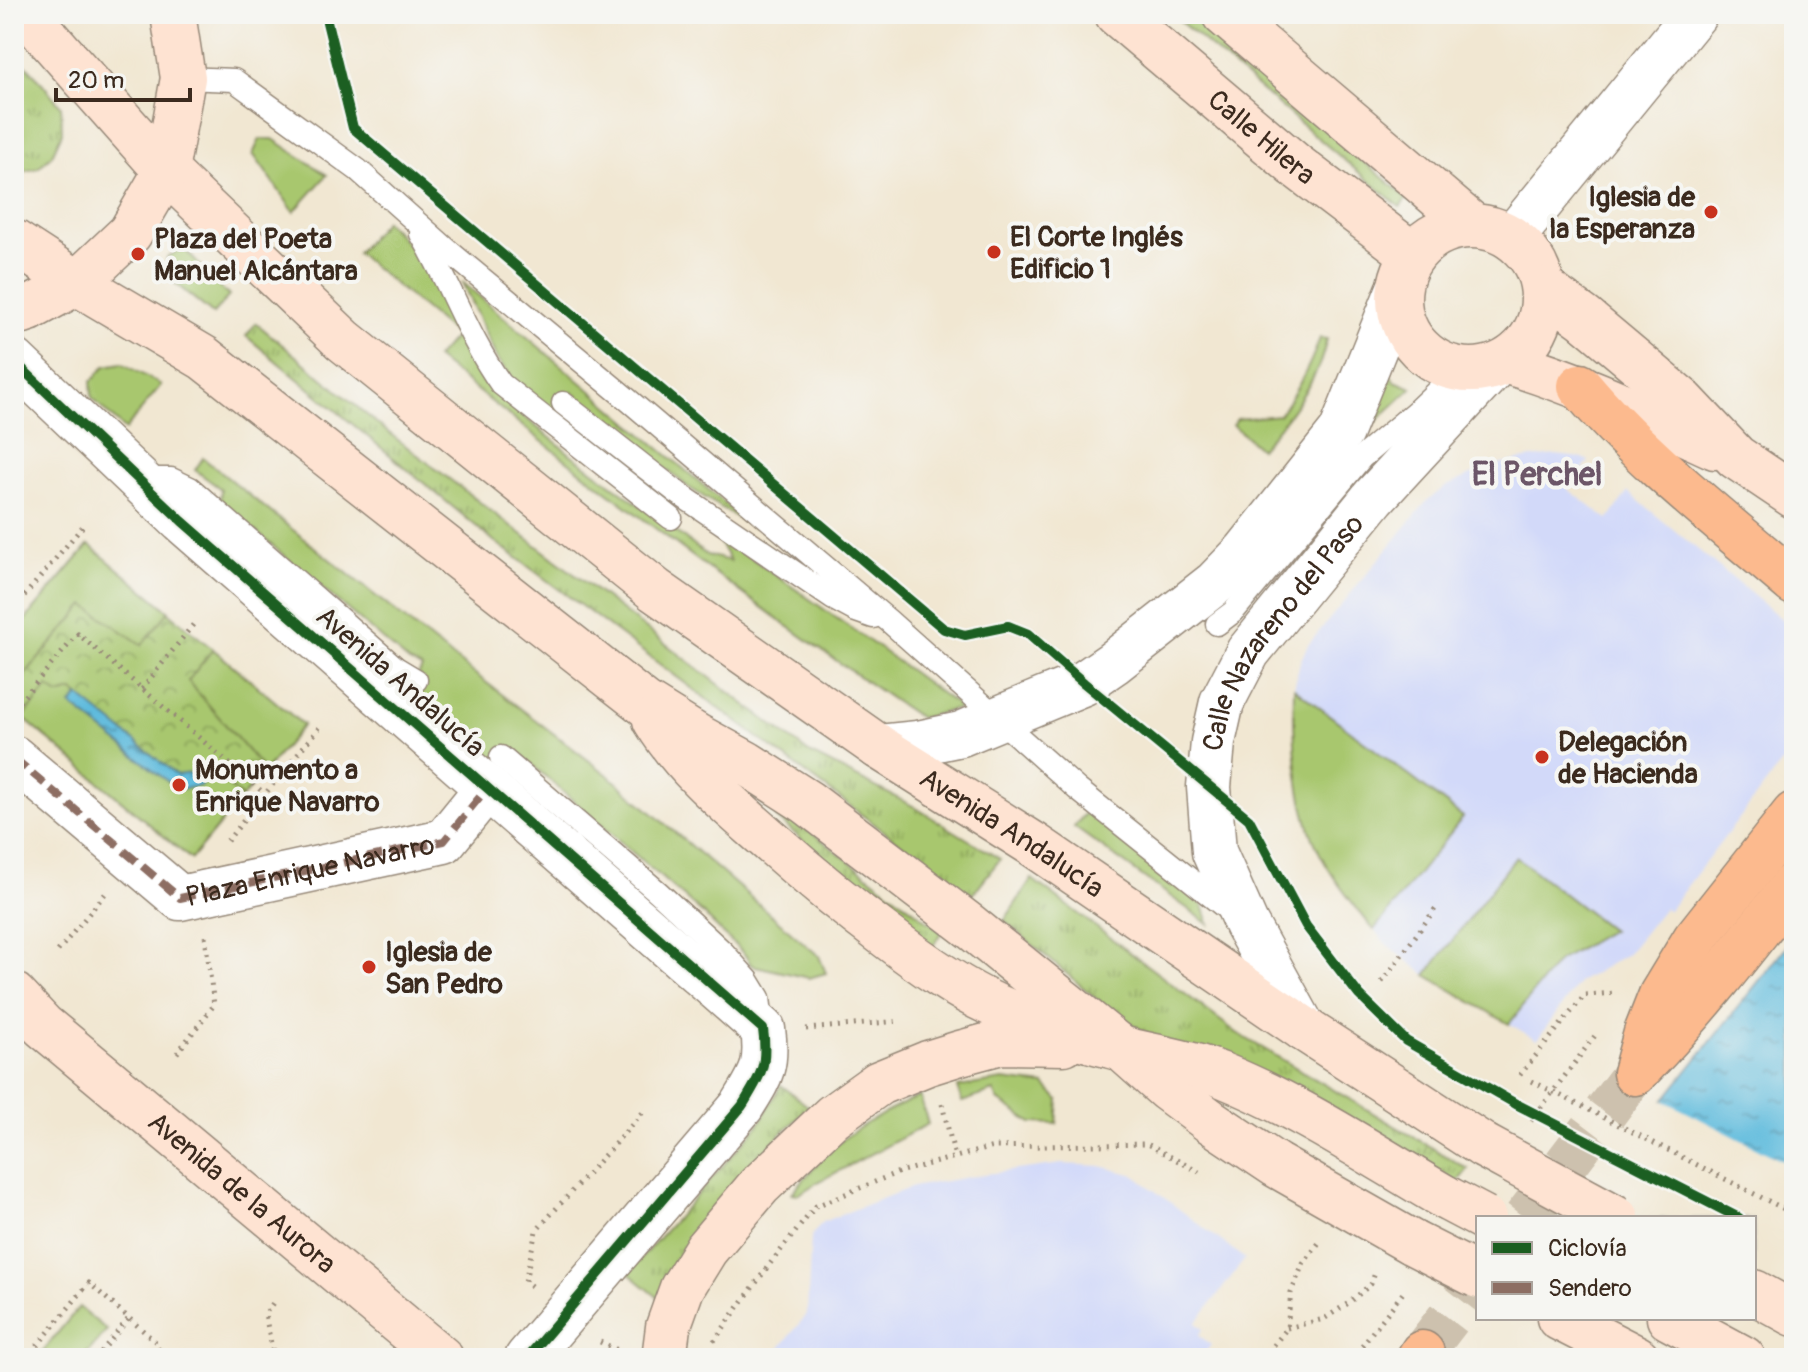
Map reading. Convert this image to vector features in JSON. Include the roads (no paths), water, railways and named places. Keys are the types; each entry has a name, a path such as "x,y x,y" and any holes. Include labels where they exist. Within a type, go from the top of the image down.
{"main road":[{"name":"Avenida Andalucía","path":"27,14 166,171 343,340 655,590 879,747 1033,844 1304,1029 1484,1146 1613,1216"},
{"path":"173,14 183,78"},
{"path":"14,314 77,283 130,233 166,171 196,14"},
{"name":"Calle Hilera","path":"1117,14 1295,165 1405,272"},
{"path":"1224,14 1492,231 1527,252 1538,269 1544,289 1542,317 1529,343 1487,366"},
{"path":"1492,231 1438,232 1405,272 1401,318 1413,343 1433,361 1549,374 1736,457"},
{"path":"14,242 204,358 645,704 807,802 971,927 1167,1089 1232,1136 1276,1165 1476,1275"},
{"path":"1544,289 1584,318 1683,401 1736,457 1794,496"},
{"path":"1580,386 1610,422 1643,453 1794,583"},
{"path":"645,704 667,740 690,768 734,810 852,910 936,973 997,1007 1060,1031 1122,1049 1185,1062 1222,1075 1266,1095 1480,1216"},
{"path":"1794,814 1695,939 1667,983 1646,1033 1635,1073 1725,973 1794,884"},
{"name":"Avenida de la Aurora","path":"24,1011 441,1358"},
{"path":"664,1358 668,1327 682,1288 706,1249 759,1186 833,1116 879,1083 928,1063 1001,1042 1049,1042 1122,1049"},
{"path":"1756,1293 1794,1314"},
{"path":"1563,1320 1637,1358"},
{"path":"1673,1320 1743,1358"}],"street":[{"path":"1492,231 1695,14"},
{"path":"879,747 961,734 1084,683 1215,583 1246,551 1341,432 1405,272"},
{"name":"Avenida Andalucía","path":"14,361 182,521 494,772 779,1030 766,1053 762,1073 742,1106 527,1358"},
{"name":"Calle Nazareno del Paso","path":"1304,1029 1246,924 1214,852 1209,787 1213,742 1222,702 1248,652 1374,497 1487,366"},
{"name":"Plaza Enrique Navarro","path":"14,758 180,898 444,841 494,772"}],"lane":[{"path":"183,78 234,80 358,170 890,622 1077,789 1246,924"},
{"path":"412,219 434,256 486,363 501,384 671,518"},
{"path":"1217,624 1233,612 1362,457 1415,412 1487,366"},
{"path":"563,403 678,493 832,598 856,611 890,622"},
{"path":"138,479 171,479 190,488 396,668 416,680"}],"water":[{"path":"79,696 177,775 198,772 206,780 200,786 177,789 71,705"},
{"path":"1794,937 1794,1358 1475,1358 1504,1320 1756,1320 1756,1216 1579,1216 1664,1100"}],"tunnel":[{"path":"1527,1216 1635,1073"},
{"path":"1422,1353 1476,1283"}],"place":[{"name":"Iglesia de la Esperanza","path":"1711,212"},
{"name":"El Corte Inglés Edificio 1","path":"994,252"},
{"name":"Plaza del Poeta Manuel Alcántara","path":"138,254"},
{"name":"Delegación de Hacienda","path":"1542,757"},
{"name":"Monumento a Enrique Navarro","path":"179,785"},
{"name":"Iglesia de San Pedro","path":"369,967"}],"district":[{"name":"El Perchel","path":"1537,474"}]}
